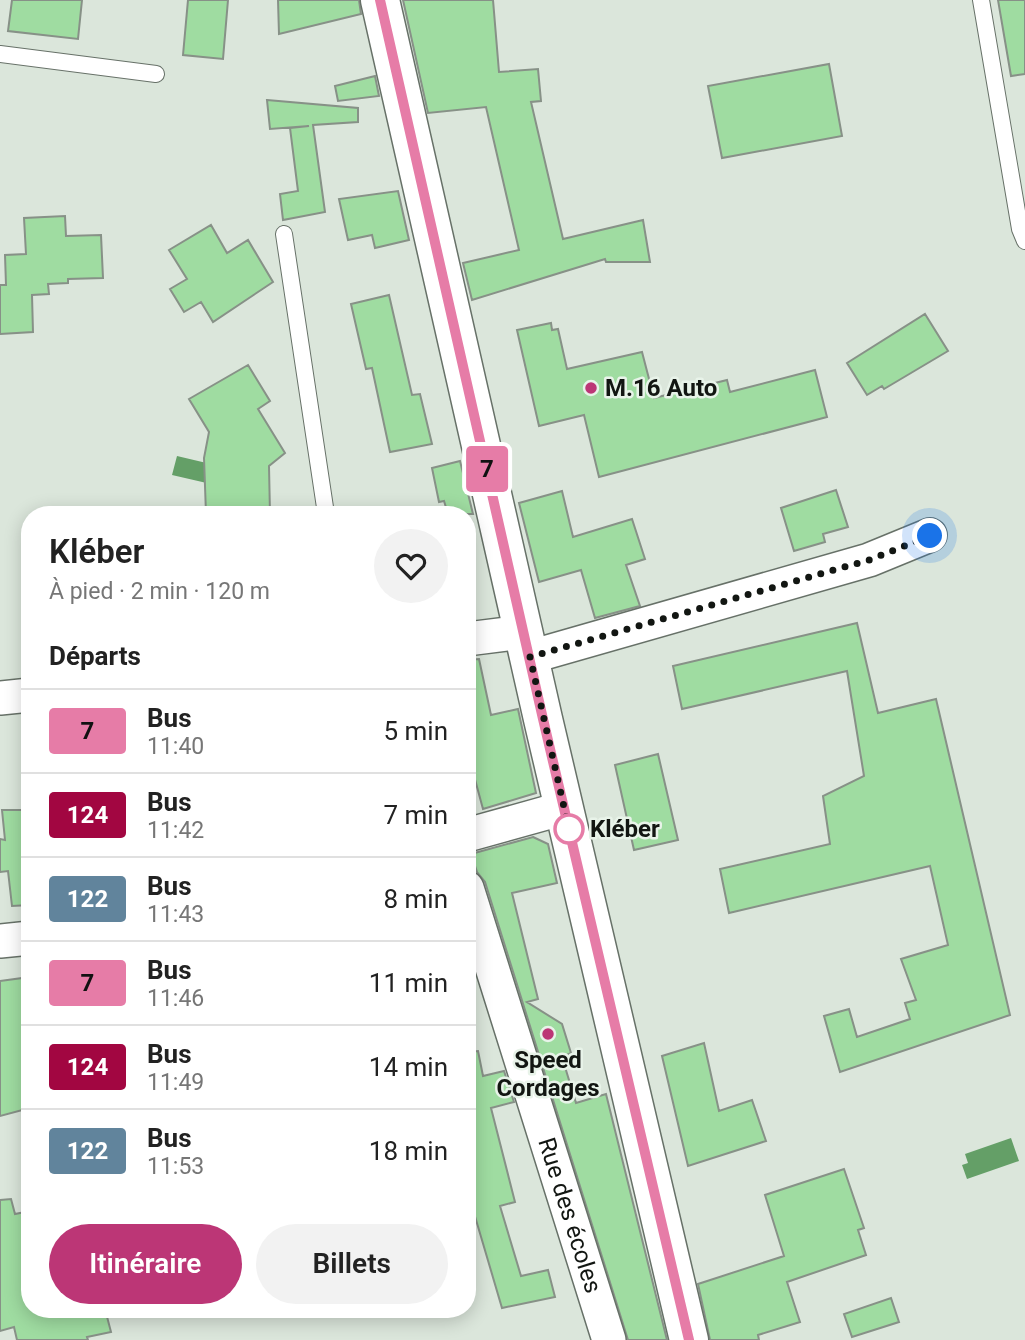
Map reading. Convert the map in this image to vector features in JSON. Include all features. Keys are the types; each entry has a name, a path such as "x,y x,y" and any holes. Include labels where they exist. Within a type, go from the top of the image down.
{"main road":[{"path":"380,0 564,808 689,1340"}],"street":[{"path":"476,640 527,645 869,560 930,536"},
{"path":"0,698 21,696"},
{"path":"476,832 564,808"},
{"name":"Rue des écoles","path":"476,917 609,1340"},
{"path":"0,941 21,939"}],"lane":[{"path":"981,0 1017,217 1025,241"},
{"path":"0,54 156,74"},
{"path":"284,234 325,506"}],"shaded area":[{"path":"177,456 215,465 211,484 172,475"},
{"path":"1011,1138 1019,1161 967,1179 962,1165 968,1163 965,1154"}],"building":[{"path":"12,0 82,0 78,39 8,31"},
{"path":"188,0 228,0 223,59 183,55"},
{"path":"278,0 359,0 361,14 279,34"},
{"path":"403,0 493,0 499,72 538,69 541,101 531,102 563,239 643,220 650,262 606,262 605,259 472,300 463,263 519,250 486,107 428,113"},
{"path":"998,0 1025,0 1025,74 1011,76"},
{"path":"829,64 842,136 722,158 708,86"},
{"path":"375,76 379,96 338,101 335,86"},
{"path":"267,100 358,108 358,122 313,125 325,212 283,220 280,194 298,191 290,128 309,126 270,129"},
{"path":"398,191 409,240 375,248 372,235 348,240 339,199"},
{"path":"65,216 66,236 101,235 103,278 68,279 68,283 48,284 49,294 32,295 33,332 0,334 0,285 6,285 5,255 26,254 24,218"},
{"path":"211,225 227,253 248,240 273,282 213,322 201,302 184,312 170,289 187,279 169,250"},
{"path":"389,295 412,395 420,394 432,444 390,452 372,368 366,369 351,304"},
{"path":"925,314 948,351 884,389 882,386 867,395 847,363"},
{"path":"551,323 552,330 558,329 567,369 642,352 654,398 727,380 730,392 815,370 827,417 599,477 584,415 539,426 517,330"},
{"path":"248,365 270,401 258,409 285,453 269,466 270,506 206,506 204,458 209,432 189,399"},
{"path":"460,461 471,506 446,506 444,501 439,502 432,468"},
{"path":"836,490 848,527 823,534 825,542 794,551 781,508"},
{"path":"562,491 573,537 632,519 645,559 626,565 640,606 595,618 581,570 539,582 519,503"},
{"path":"857,623 878,713 936,699 1010,1015 840,1072 824,1016 849,1009 857,1037 910,1019 905,1003 916,1000 901,959 948,945 930,866 729,913 720,869 830,844 823,796 864,776 847,671 682,709 673,666"},
{"path":"476,659 479,659 491,715 518,709 536,793 483,809 476,783"},
{"path":"658,754 678,840 634,850 615,765"},
{"path":"2,810 21,810 21,906 12,906 8,871 0,872 0,839 5,840"},
{"path":"533,837 548,844 557,883 512,893 538,999 527,1002 562,1024 571,1053 562,1057 576,1103 606,1094 667,1340 628,1340 485,882 476,869 476,853"},
{"path":"21,978 21,1110 0,1116 0,981"},
{"path":"704,1043 719,1111 752,1100 766,1141 688,1166 662,1056"},
{"path":"476,1051 483,1076 504,1071 514,1102 491,1108 515,1202 500,1206 521,1276 548,1270 555,1297 502,1308 476,1220"},
{"path":"844,1169 864,1228 858,1230 866,1255 787,1282 800,1322 758,1335 759,1340 710,1340 698,1284 784,1256 765,1195"},
{"path":"11,1199 15,1214 21,1213 21,1318 107,1318 111,1332 87,1337 88,1340 17,1340 14,1327 0,1331 0,1200"},
{"path":"891,1298 899,1322 852,1337 844,1314"}],"bus line":[{"name":"7","path":"380,0 543,719 689,1340"}],"place":[{"name":"M.16 Auto","path":"591,388"},
{"name":"Kléber","path":"569,829"},
{"name":"Speed Cordages","path":"548,1034"}],"route":[{"path":"569,829 530,657 869,560 930,536"}]}
